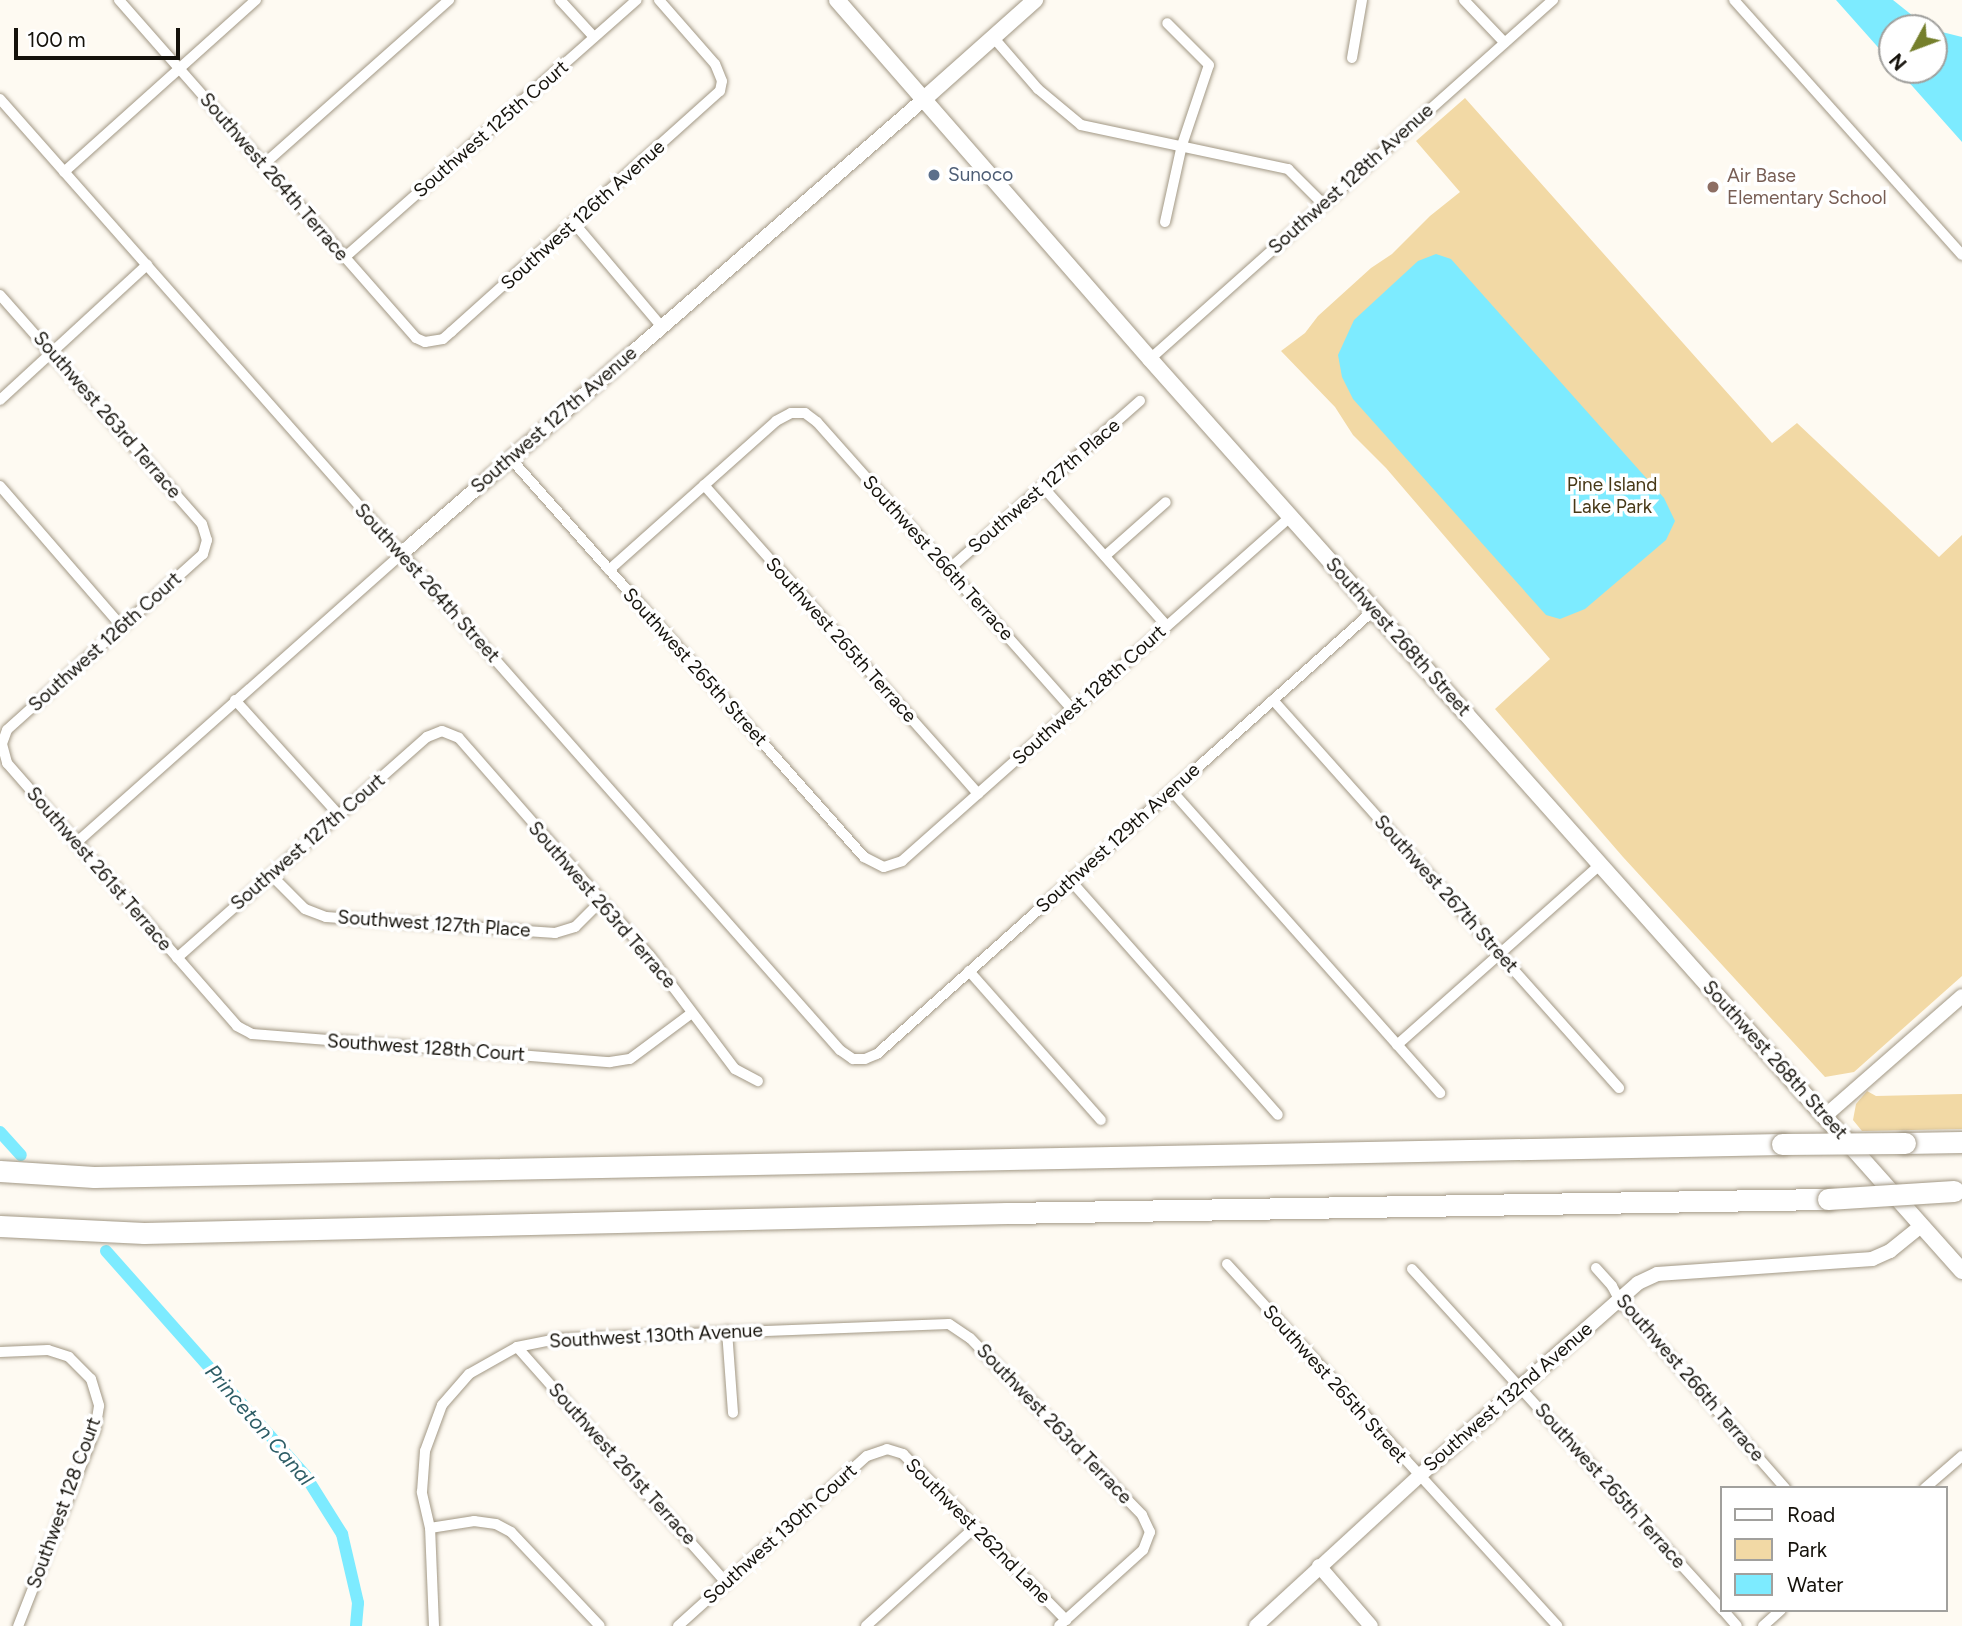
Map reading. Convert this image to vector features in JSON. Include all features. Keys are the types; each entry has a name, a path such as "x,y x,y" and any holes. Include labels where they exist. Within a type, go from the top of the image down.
{"highway":[{"path":"0,1171 94,1177 1962,1142"},
{"path":"0,1226 44,1231 144,1233 1007,1213 1828,1199 1958,1191"}],"main road":[{"name":"Southwest 268th Street","path":"837,0 1150,359 1962,1271"},
{"name":"Southwest 127th Avenue","path":"923,99 1035,0"}],"street":[{"name":"Southwest 264th Terrace","path":"119,0 416,338 435,341"},
{"path":"64,172 256,0"},
{"path":"263,165 449,0"},
{"path":"561,0 594,37"},
{"name":"Southwest 125th Court","path":"344,258 637,0"},
{"name":"Southwest 126th Avenue","path":"435,341 451,332 713,100 722,81 715,64 659,0"},
{"path":"1352,58 1362,0"},
{"path":"1464,0 1505,43"},
{"name":"Southwest 128th Avenue","path":"1150,359 1553,0"},
{"path":"1734,0 1962,256"},
{"path":"1165,222 1182,145 1209,65 1167,23"},
{"path":"993,37 1038,89 1081,125 1288,169 1323,204"},
{"name":"Southwest 264th Street","path":"0,99 840,1050 859,1060"},
{"name":"Southwest 127th Avenue","path":"76,843 401,554 923,99"},
{"path":"574,223 661,326"},
{"path":"0,400 147,265"},
{"name":"Southwest 263rd Terrace","path":"0,295 202,524 207,540"},
{"name":"Southwest 127th Place","path":"948,570 1140,401"},
{"name":"Southwest 266th Terrace","path":"704,485 776,421 798,412 817,422 1073,710"},
{"name":"Southwest 265th Street","path":"511,459 864,857 884,867"},
{"path":"609,570 704,485"},
{"name":"Southwest 265th Terrace","path":"704,485 978,794"},
{"path":"0,486 122,626"},
{"path":"1043,487 1167,626"},
{"path":"1105,556 1166,502"},
{"name":"Southwest 128th Court","path":"884,867 902,861 1290,517"},
{"name":"Southwest 126th Court","path":"2,744 7,730 203,554 207,540"},
{"name":"Southwest 129th Avenue","path":"859,1060 877,1054 1374,610"},
{"path":"235,700 338,815"},
{"name":"Southwest 267th Street","path":"1273,700 1619,1088"},
{"name":"Southwest 263rd Terrace","path":"442,731 459,738 600,902 649,954 735,1069 758,1081"},
{"name":"Southwest 127th Court","path":"177,958 427,737 442,731"},
{"name":"Southwest 261st Terrace","path":"2,744 7,763 177,958"},
{"path":"1172,791 1440,1093"},
{"path":"1397,1045 1600,865"},
{"name":"Southwest 127th Place","path":"271,875 306,909 326,917 555,933 575,927 600,902"},
{"path":"1071,881 1278,1115"},
{"name":"Southwest 128th Court","path":"177,958 237,1026 252,1034 610,1062 630,1059 692,1013"},
{"path":"969,971 1101,1120"},
{"path":"1825,1116 1959,1004"},
{"name":"Southwest 132nd Avenue","path":"1256,1626 1318,1566 1638,1283 1657,1274 1872,1259 1890,1251 1921,1226"},
{"name":"Southwest 265th Street","path":"1227,1264 1418,1477 1464,1521 1557,1626"},
{"name":"Southwest 266th Terrace","path":"1596,1268 1612,1286 1619,1299 1782,1486"},
{"name":"Southwest 265th Terrace","path":"1412,1269 1720,1608"},
{"name":"Southwest 263rd Terrace","path":"949,1324 971,1338 1142,1515 1150,1532 1143,1550 1062,1623"},
{"name":"Southwest 130th Avenue","path":"434,1626 430,1528 422,1492 425,1451 442,1405 469,1374 517,1347 557,1339 949,1324"},
{"path":"727,1331 733,1413"},
{"name":"Southwest 261st Terrace","path":"517,1347 726,1581"},
{"name":"Southwest 128 Court","path":"0,1352 48,1350 69,1357 91,1379 99,1406 95,1430 18,1626"},
{"name":"Southwest 130th Court","path":"678,1626 867,1456 887,1449"},
{"name":"Southwest 262nd Lane","path":"887,1449 903,1454 975,1527 1062,1623"},
{"path":"1927,1486 1962,1456"},
{"path":"430,1528 474,1521 496,1524 511,1532 600,1626"},
{"path":"866,1626 975,1527"},
{"path":"1318,1566 1371,1626"},
{"name":"Southwest 265th Terrace","path":"1724,1612 1737,1626"},
{"path":"1763,1626 1779,1612"}],"green space":[{"name":"Pine Island Lake Park","path":"1465,98 1772,443 1797,423 1939,557 1962,535 1962,976 1854,1072 1825,1077 1623,857 1495,709 1550,659 1386,468 1353,435 1335,407 1281,351 1305,333 1318,316 1460,192 1416,141"},
{"path":"1867,1091 1876,1096 1962,1094 1962,1129 1862,1131 1853,1120 1856,1104"}],"water":[{"path":"1836,0 1893,0 1910,14 1878,14 1878,47"},
{"path":"1948,34 1962,37 1962,142 1910,84 1948,84"},
{"path":"1436,254 1451,259 1664,498 1675,521 1666,540 1585,609 1560,619 1546,615 1353,399 1342,377 1338,355 1354,320 1418,261"}],"waterway":[{"name":"Princeton Canal","path":"0,1132 21,1155"},
{"name":"Princeton Canal","path":"106,1251 305,1475 342,1534 358,1603 356,1626"}],"place":[{"name":"Sunoco","path":"934,175"},
{"name":"Air Base Elementary School","path":"1713,187"}]}
